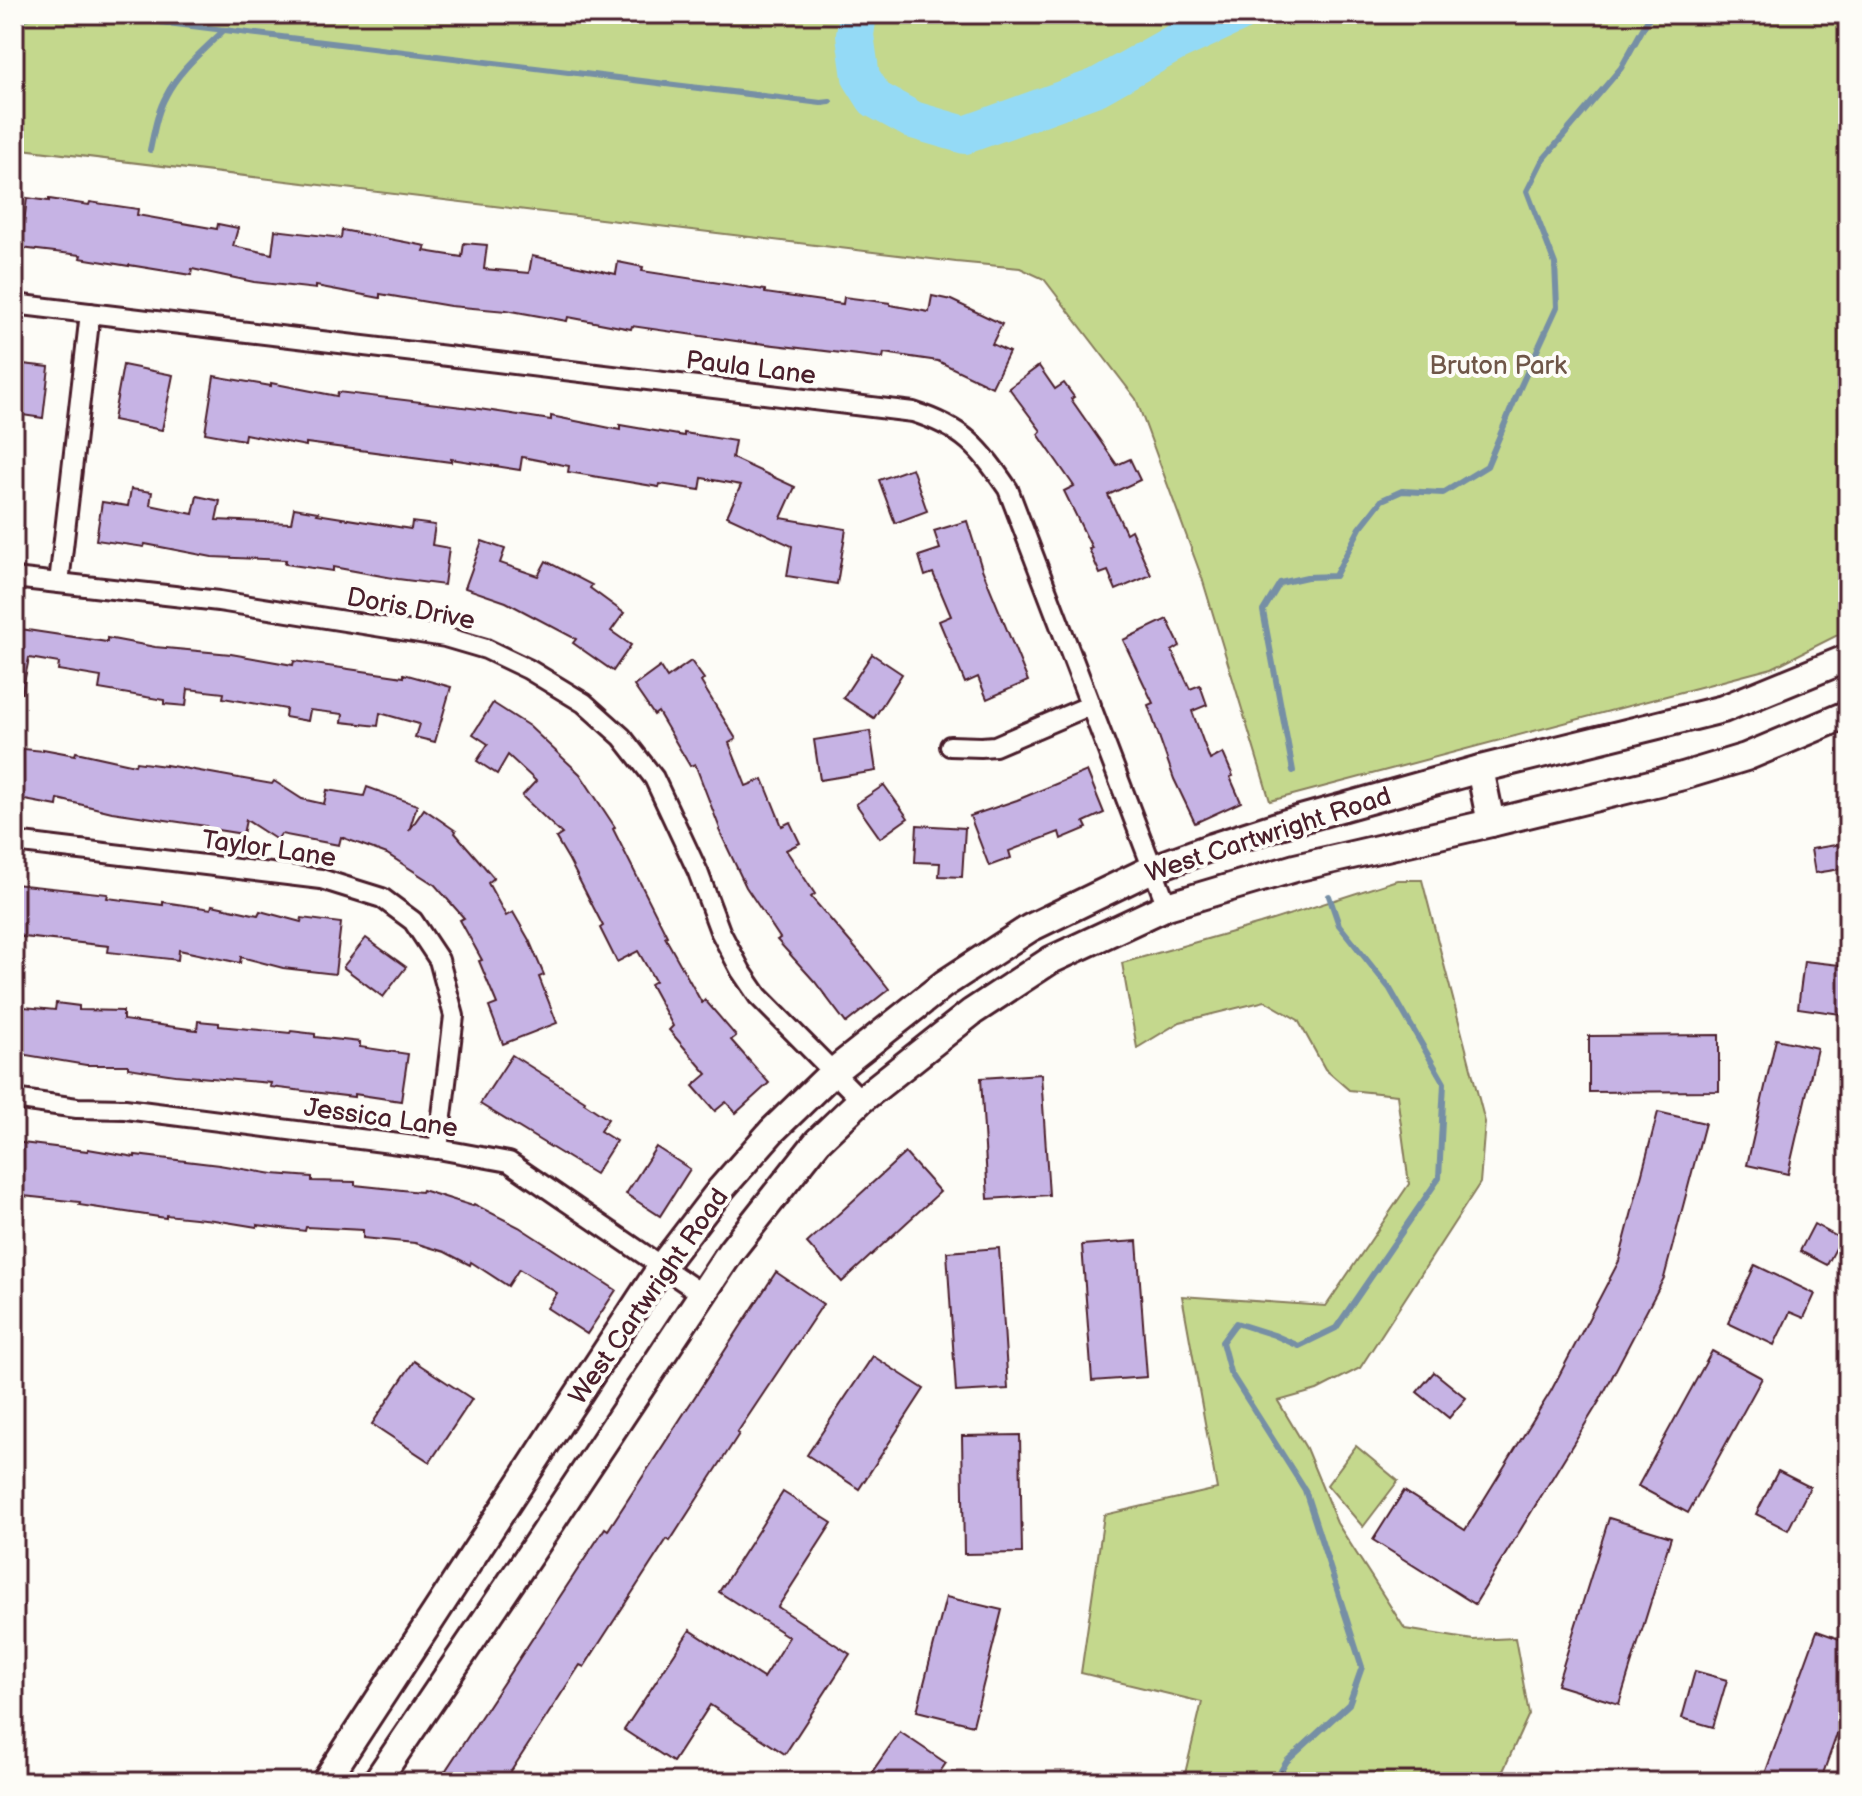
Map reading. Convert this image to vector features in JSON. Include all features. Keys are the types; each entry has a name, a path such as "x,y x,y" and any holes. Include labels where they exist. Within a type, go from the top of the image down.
{"main road":[{"name":"West Cartwright Road","path":"325,1782 662,1266 721,1189 772,1131 833,1072 944,984 1030,928 1152,869 1283,824 1480,769 1723,709 1848,658"},
{"name":"West Cartwright Road","path":"381,1776 731,1251 818,1141 861,1100 972,1012 1051,960 1167,906 1295,868 1683,776 1746,757 1848,714"},
{"path":"1480,769 1491,823"},
{"path":"348,1745 381,1776"}],"street":[{"name":"Paula Lane","path":"14,304 913,412 939,420 972,442 1008,489 1167,906"},
{"path":"59,583 90,313"},
{"name":"Doris Drive","path":"14,578 219,601 445,637 486,649 528,669 584,703 622,737 654,778 698,872 720,931 758,996 861,1100"},
{"path":"950,746 995,746 1091,705"},
{"name":"Taylor Lane","path":"14,842 321,879 382,898 413,921 439,960 454,1016 438,1149"},
{"name":"Jessica Lane","path":"14,1099 77,1108 125,1109 438,1149 509,1162 702,1294"}],"green space":[{"name":"Bruton Park","path":"14,14 1848,14 1848,630 1772,668 1270,801 1202,578 1136,399 1044,279 1020,268 14,148"},
{"path":"1397,880 1422,880 1485,1122 1480,1183 1360,1368 1317,1390 1278,1401 1306,1448 1337,1523 1405,1629 1473,1640 1515,1638 1529,1714 1498,1782 1183,1782 1202,1702 1081,1673 1104,1515 1217,1489 1182,1296 1326,1306 1409,1184 1397,1095 1349,1090 1325,1069 1298,1020 1265,1001 1180,1022 1137,1048 1122,963 1260,924"},
{"path":"1356,1446 1398,1481 1363,1527 1327,1485"}],"building":[{"path":"27,198 89,205 90,202 138,209 137,215 217,229 218,224 238,228 233,246 272,254 275,230 341,238 342,230 426,246 424,251 462,257 464,243 487,245 484,269 529,273 532,256 616,274 618,262 643,267 642,271 765,290 765,293 843,304 844,297 929,312 932,296 951,300 1002,324 992,344 1009,352 992,387 938,361 884,353 883,358 757,344 632,326 631,329 568,317 567,321 380,294 380,298 316,286 316,289 254,282 192,269 191,275 129,266 80,258 81,255 21,248"},
{"path":"14,363 49,367 43,418 22,415 24,399 14,398"},
{"path":"123,365 173,375 162,430 113,420"},
{"path":"1039,366 1055,389 1064,383 1074,397 1071,399 1117,465 1130,459 1140,480 1108,495 1126,533 1131,530 1151,575 1116,590 1108,571 1100,574 1089,549 1092,548 1064,491 1074,486 1038,434 1041,431 1009,388"},
{"path":"214,376 337,396 338,392 551,420 551,416 620,430 620,425 735,441 732,458 795,487 781,518 846,529 837,584 787,576 792,546 727,516 741,485 702,478 700,490 660,484 659,487 568,472 569,466 522,457 520,470 451,459 451,462 306,443 306,446 245,434 244,440 205,433"},
{"path":"912,468 927,511 895,523 879,480"},
{"path":"131,489 152,492 150,505 193,514 197,496 220,501 216,520 291,523 294,508 411,529 412,522 435,525 432,545 449,548 444,585 333,567 333,571 285,564 286,560 212,557 145,544 144,547 96,540 102,502 128,506"},
{"path":"967,521 982,569 1028,681 987,699 978,677 965,683 939,621 951,616 933,573 925,576 919,556 940,549 934,531"},
{"path":"482,541 505,549 500,563 538,576 546,561 592,585 590,588 624,613 611,631 631,645 613,671 573,643 576,639 506,602 465,588"},
{"path":"1167,619 1180,646 1172,651 1190,689 1200,685 1207,705 1192,711 1210,760 1223,753 1241,802 1195,823 1174,779 1148,705 1153,703 1123,640"},
{"path":"14,628 107,642 107,638 155,647 231,654 293,665 294,661 404,677 404,674 451,687 435,742 415,737 419,724 380,713 378,726 342,722 343,714 310,710 308,721 285,717 286,709 223,698 224,693 188,689 186,706 164,704 164,700 99,689 101,677 58,670 59,663 29,658 22,693 14,692"},
{"path":"872,654 902,674 874,718 843,698"},
{"path":"691,661 736,739 729,743 746,786 763,779 782,826 790,822 800,843 786,850 815,894 811,897 889,989 846,1023 777,940 780,938 746,887 719,830 695,764 690,766 658,712 654,715 634,686 660,667 667,678"},
{"path":"493,703 529,726 580,774 615,827 613,829 665,937 702,1003 705,1000 736,1036 731,1040 769,1083 736,1113 726,1102 715,1111 693,1086 707,1074 669,1030 673,1026 650,984 655,981 638,951 617,962 600,928 603,926 556,838 562,834 522,796 536,781 508,755 497,774 477,761 488,744 473,734"},
{"path":"870,731 876,771 820,780 814,740"},
{"path":"14,748 75,755 76,752 135,765 136,762 166,765 272,784 274,781 302,799 324,804 327,790 364,796 367,787 417,805 409,831 424,809 456,831 494,878 488,883 506,916 513,912 529,940 544,975 539,977 557,1023 503,1044 489,1007 497,1004 479,961 482,960 460,920 464,918 435,885 387,854 341,837 339,845 281,834 277,840 246,820 243,834 112,812 58,799 57,806 14,798"},
{"path":"1087,771 1104,813 1084,822 1087,828 1061,839 1059,832 1009,851 1011,858 989,866 970,816"},
{"path":"884,785 908,818 880,838 856,804"},
{"path":"917,825 965,828 962,877 939,876 940,863 915,862"},
{"path":"1848,843 1848,868 1815,873 1811,849"},
{"path":"14,884 108,894 107,898 163,905 163,902 211,909 212,905 258,915 260,911 301,922 302,918 341,923 335,974 283,968 241,957 240,963 179,950 178,960 108,952 109,946 14,936"},
{"path":"366,938 406,967 383,997 343,967"},
{"path":"1804,961 1848,966 1848,1015 1798,1008"},
{"path":"56,1003 79,1006 79,1010 123,1011 123,1020 197,1030 198,1021 219,1023 219,1026 291,1031 360,1042 360,1047 408,1054 401,1101 270,1087 271,1083 175,1075 128,1068 128,1065 86,1065 14,1053 14,1006 55,1010"},
{"path":"1719,1035 1719,1091 1589,1092 1589,1036"},
{"path":"1776,1039 1817,1048 1788,1174 1747,1165"},
{"path":"512,1055 608,1119 600,1131 616,1141 595,1174 480,1104"},
{"path":"1041,1074 1049,1195 988,1199 981,1078"},
{"path":"1658,1112 1705,1123 1664,1278 1600,1400 1475,1604 1373,1540 1404,1491 1465,1530 1551,1391 1619,1261"},
{"path":"14,1142 312,1177 312,1181 355,1182 355,1185 422,1190 474,1204 519,1227 616,1290 587,1334 547,1308 557,1293 519,1269 508,1286 471,1262 470,1265 445,1252 415,1243 363,1238 363,1230 306,1227 305,1231 166,1215 166,1218 79,1205 80,1202 14,1195"},
{"path":"656,1147 690,1169 660,1216 626,1194"},
{"path":"905,1153 940,1192 842,1282 807,1243"},
{"path":"1814,1224 1841,1239 1827,1265 1800,1251"},
{"path":"1137,1241 1147,1377 1092,1381 1082,1245"},
{"path":"999,1248 1008,1389 956,1392 947,1252"},
{"path":"1755,1265 1815,1294 1804,1318 1790,1312 1774,1345 1728,1323"},
{"path":"776,1272 823,1304 670,1541 667,1539 584,1667 580,1665 504,1782 458,1782 444,1773 605,1528 608,1530"},
{"path":"1712,1351 1762,1378 1688,1513 1638,1486"},
{"path":"873,1356 924,1389 859,1489 807,1455"},
{"path":"414,1361 472,1399 430,1462 372,1424"},
{"path":"1434,1372 1466,1398 1449,1418 1417,1392"},
{"path":"1020,1435 1022,1553 964,1554 962,1436"},
{"path":"1778,1471 1810,1487 1788,1530 1756,1514"},
{"path":"783,1492 832,1523 778,1607 850,1654 785,1754 710,1705 673,1762 624,1730 690,1630 763,1678 789,1637 719,1592"},
{"path":"1609,1518 1671,1537 1619,1704 1557,1685"},
{"path":"946,1597 1002,1610 973,1725 917,1711"},
{"path":"1817,1631 1848,1642 1848,1703 1820,1782 1762,1782"},
{"path":"1695,1671 1727,1680 1713,1727 1682,1718"},
{"path":"900,1732 946,1763 933,1782 865,1782"}],"waterway":[{"path":"14,20 42,14"},
{"path":"94,14 830,102"},
{"path":"858,14 855,35 861,77 875,99 913,120 965,135 1097,87 1175,43 1238,14"},
{"path":"1293,771 1263,611 1280,583 1307,577 1335,576 1360,528 1382,500 1402,491 1443,493 1487,466 1557,307 1555,264 1527,191 1542,161 1621,68 1651,14"},
{"path":"150,150 160,109 171,87 224,30"},
{"path":"858,100 875,99"},
{"path":"1274,1782 1287,1761 1349,1704 1362,1667 1305,1490 1230,1372 1222,1342 1236,1323 1299,1346 1336,1328 1439,1178 1444,1083 1390,989 1339,925 1329,896"}]}
